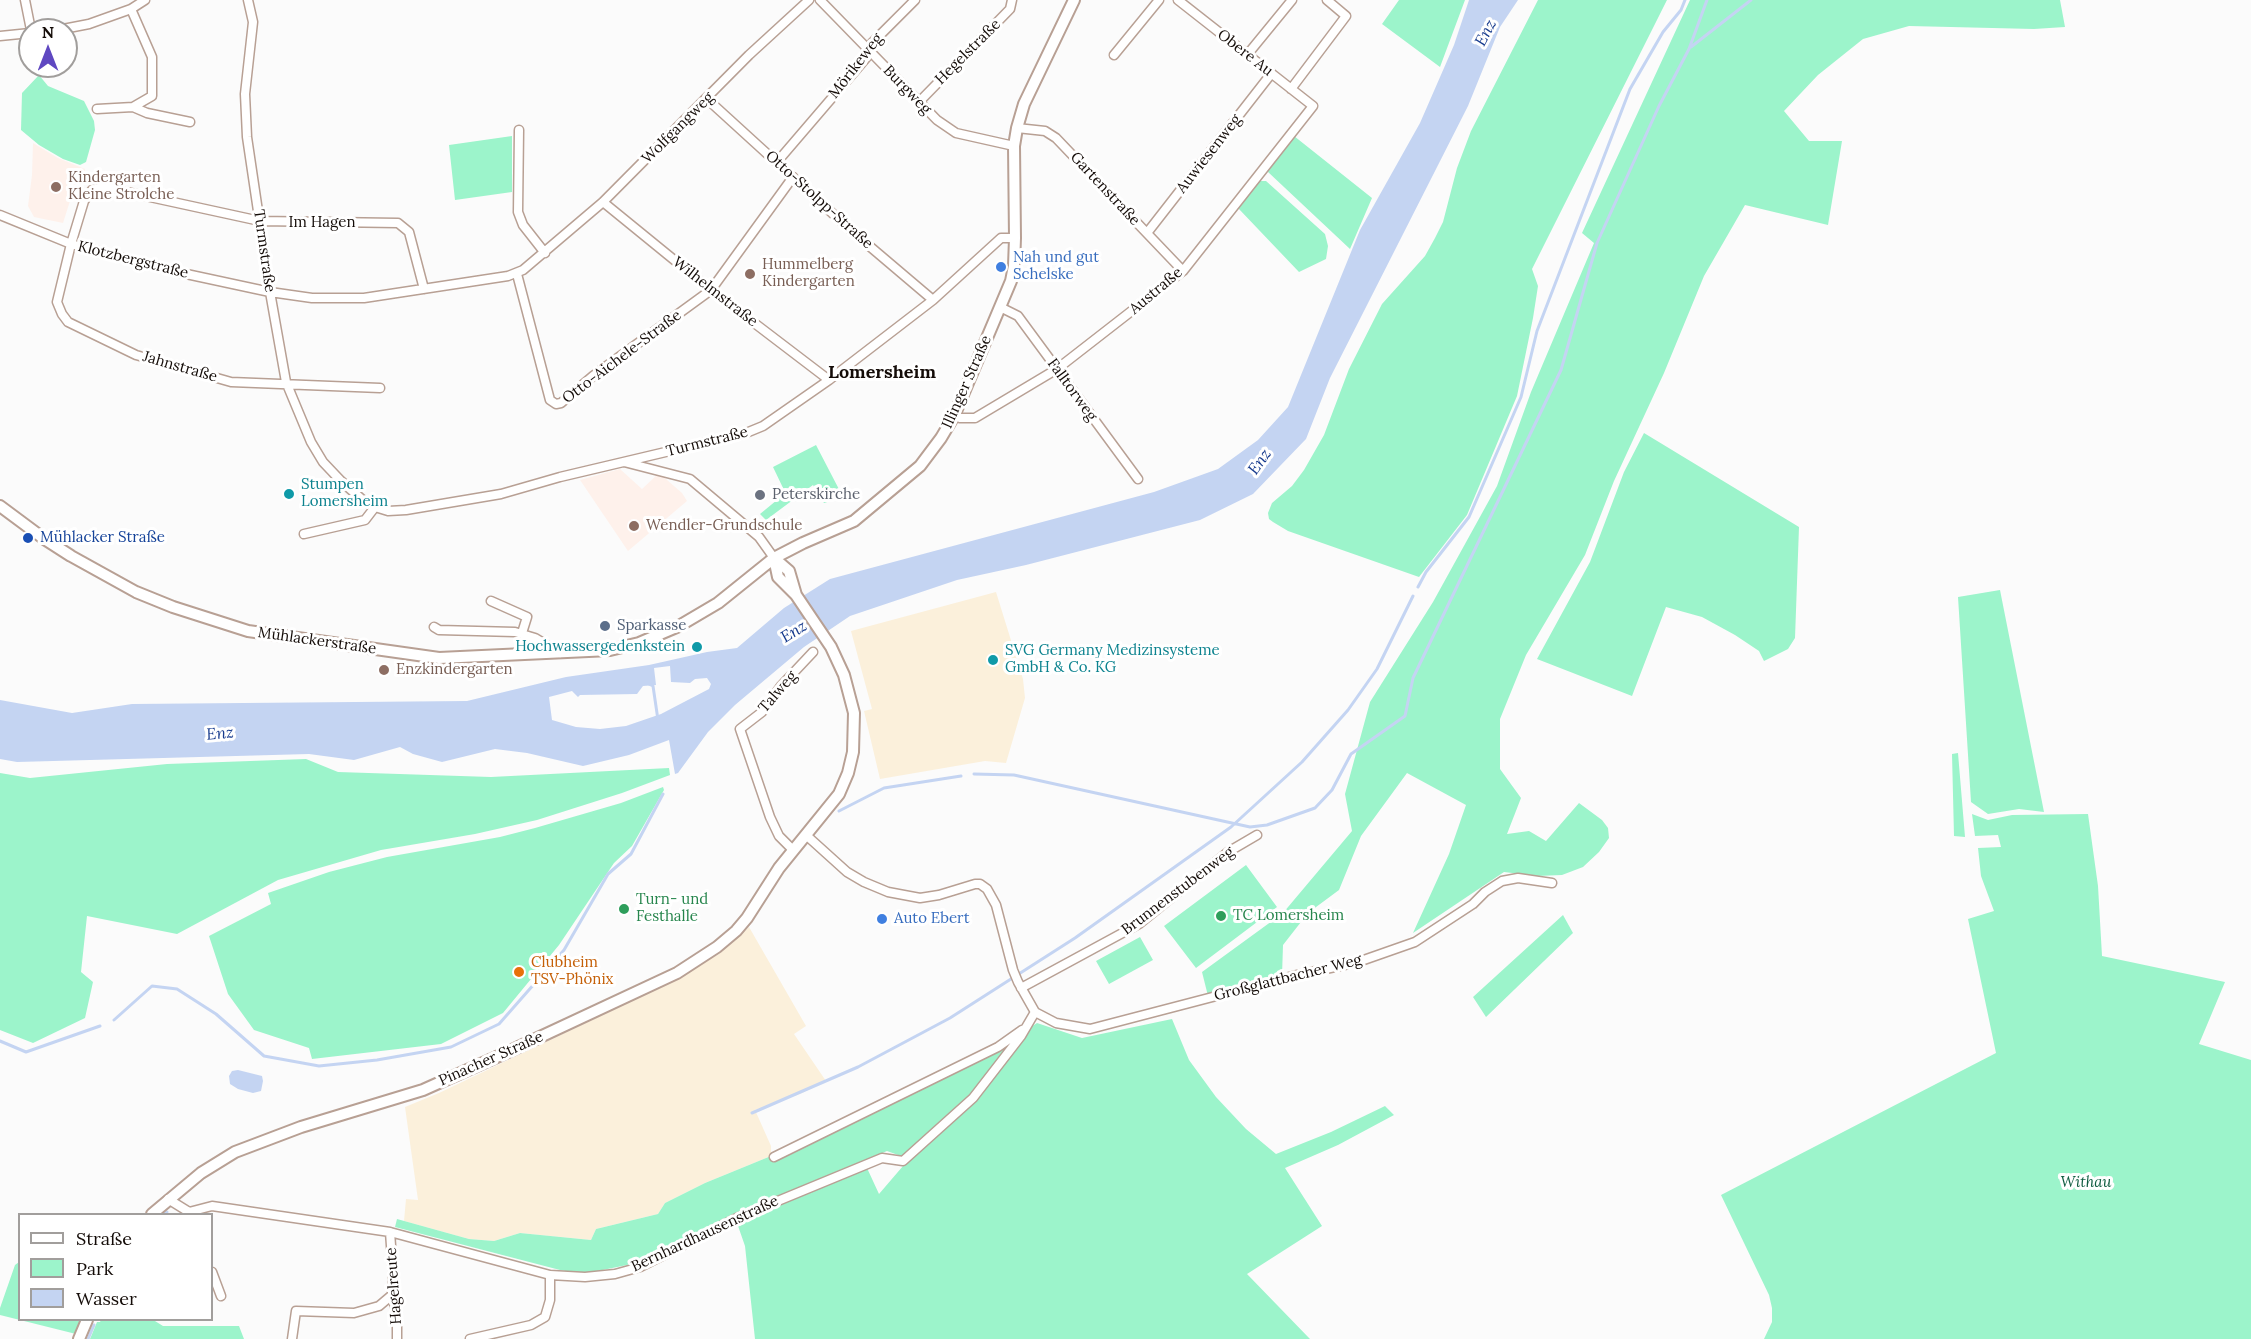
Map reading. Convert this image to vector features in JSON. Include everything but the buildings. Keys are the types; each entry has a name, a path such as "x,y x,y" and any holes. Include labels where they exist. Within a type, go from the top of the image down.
{"street":[{"path":"25,0 28,18"},
{"path":"78,26 131,9 145,0"},
{"name":"Turmstraße","path":"248,0 253,22 245,112 270,292 286,382 311,442 323,462 365,502 375,507 388,511 406,510 478,498 746,433 763,426 829,380 933,300 1001,238 1015,238"},
{"name":"Wolfgangweg","path":"270,292 336,299 364,298 485,281 517,274 603,202 749,55 809,0"},
{"name":"Burgweg","path":"820,0 937,120 956,134 1014,146"},
{"name":"Mörikeweg","path":"777,162 867,57 872,43 915,0"},
{"name":"Hegelstraße","path":"919,102 1010,9 1012,0"},
{"name":"Illinger Straße","path":"663,633 698,616 774,558 854,521 920,466 941,438 954,416 1012,273 1015,238 1014,146 1017,128 1028,96 1074,0"},
{"path":"1114,55 1159,0"},
{"name":"Obere Au","path":"1178,0 1313,106"},
{"path":"1247,55 1292,0"},
{"path":"1291,89 1346,16 1327,0"},
{"path":"131,9 152,57 153,77 152,96 133,107"},
{"path":"0,36 18,34"},
{"name":"Auwiesenweg","path":"1147,233 1272,74"},
{"name":"Otto-Stolpp-Straße","path":"707,99 854,233 933,300"},
{"name":"Austraße","path":"954,416 975,418 1057,369 1183,271 1313,106"},
{"path":"97,109 133,107 147,113 190,122"},
{"name":"Gartenstraße","path":"1017,128 1045,131 1056,138 1183,271"},
{"path":"519,130 518,212 523,225 545,252"},
{"path":"711,290 793,177"},
{"name":"Im Hagen","path":"71,244 84,201 92,190 104,187 260,221 398,223 409,232 424,289"},
{"name":"Wilhelmstraße","path":"603,202 711,290 829,380"},
{"name":"Klotzbergstraße","path":"0,215 71,244 177,273 270,292"},
{"name":"Jahnstraße","path":"71,244 57,302 62,314 68,322 136,355 231,382 286,382 380,388"},
{"name":"Otto-Aichele-Straße","path":"517,274 550,400 556,404 561,403 593,376 711,290"},
{"name":"Falltorweg","path":"1000,307 1018,316 1138,479"},
{"path":"623,462 690,479 767,546 774,558"},
{"name":"Mühlackerstraße","path":"0,506 52,544 136,592 173,607 248,631 439,658 609,650 663,633"},
{"path":"304,534 365,520 375,507"},
{"name":"Pinacher Straße","path":"154,1213 168,1199 218,1161 251,1144 423,1090 543,1037 676,973 717,947 736,931 793,850 839,794 848,773 853,752 854,713 850,692 831,647 789,583 778,577 774,558"},
{"path":"491,601 527,616 522,633"},
{"path":"434,627 439,630 522,633 552,647 560,654"},
{"name":"Talweg","path":"793,850 779,837 770,817 740,729 762,712 781,686 813,652"},
{"path":"806,835 847,872 888,892 920,898 975,884 980,884 987,889 996,905 1013,970 1035,1012"},
{"name":"Brunnenstubenweg","path":"1019,985 1036,981 1139,924 1228,852 1257,835"},
{"name":"Großglattbacher Weg","path":"1035,1012 1056,1023 1090,1029 1293,976 1358,962 1415,942 1473,904 1485,892 1502,881 1518,878 1552,883"},
{"name":"Bernhardhausenstraße","path":"193,1213 212,1206 390,1232 550,1275 585,1277 615,1274 640,1267 739,1217 882,1158 903,1161 973,1098 1035,1012"},
{"path":"774,1157 998,1047 1025,1028"},
{"name":"Bernhardhausenstraße","path":"168,1199 189,1213"},
{"name":"Hagelreute","path":"390,1232 392,1295 397,1316 397,1339"},
{"path":"213,1275 221,1296"},
{"path":"470,1339 531,1325 545,1317 550,1300 550,1275"},
{"path":"292,1339 296,1311 354,1313 379,1305 392,1295"},
{"path":"79,1339 87,1321"}],"shaded area":[{"name":"Kindergarten Kleine Strolche","path":"33,143 58,158 85,169 78,202 70,201 63,223 34,217 28,206"},
{"name":"Wendler-Grundschule","path":"620,469 642,489 659,473 682,493 687,501 628,551 580,480"},
{"path":"996,592 1023,679 1025,698 1006,763 985,761 880,779 864,711 872,709 851,631"},
{"path":"749,927 806,1026 794,1034 826,1081 800,1094 755,1110 771,1146 771,1156 705,1183 665,1203 658,1214 596,1229 591,1240 520,1233 494,1241 469,1239 404,1221 406,1199 418,1200 405,1107 655,990 719,954"}],"green space":[{"path":"1399,0 1465,0 1440,67 1382,24"},
{"path":"1538,0 1667,0 1532,269 1538,286 1517,396 1467,515 1419,577 1288,531 1269,519 1268,513 1272,503 1292,486 1304,470 1324,435 1349,369 1382,304 1425,256 1435,238 1443,222 1457,168 1471,131"},
{"path":"1690,0 2060,0 2065,27 2034,29 1909,26 1863,39 1818,75 1784,111 1809,141 1842,141 1828,225 1745,205 1704,276 1664,373 1614,481 1585,555 1526,655 1500,719 1500,769 1521,798 1507,834 1529,831 1546,841 1579,803 1602,820 1608,828 1609,838 1599,852 1583,867 1562,875 1537,876 1504,872 1413,933 1449,854 1466,805 1407,773 1361,836 1339,890 1308,913 1283,945 1282,976 1208,996 1202,972 1283,913 1352,831 1345,794 1370,702 1433,602 1497,486 1531,392 1594,243 1582,233"},
{"path":"36,78 41,78 48,86 84,101 94,121 95,130 86,162 80,165 63,159 39,145 21,130 22,93"},
{"path":"512,136 512,192 455,200 449,145"},
{"path":"1294,136 1372,198 1350,249 1268,172 1268,168"},
{"path":"1259,181 1266,181 1325,234 1328,246 1326,259 1299,272 1238,208"},
{"path":"1644,433 1799,527 1795,638 1788,649 1764,661 1759,651 1735,635 1702,617 1666,607 1632,696 1537,659 1590,562 1624,472"},
{"path":"816,445 843,497 824,503 813,485 766,520 760,514 777,500 784,490 773,467"},
{"path":"2000,590 2044,812 2019,809 1988,814 1971,802 1958,597"},
{"path":"1958,753 1965,837 1954,836 1952,754"},
{"path":"306,759 338,772 491,777 669,768 670,775 537,820 475,834 381,850 278,880 177,934 87,916 81,972 93,982 85,1018 33,1043 0,1030 0,773 30,778 167,764"},
{"path":"663,787 664,790 632,846 614,863 559,945 503,1013 441,1044 312,1059 309,1048 254,1030 228,994 209,936 271,904 268,893 329,872 387,857 500,837 535,828 621,803"},
{"name":"Withau","path":"1972,814 1988,820 2012,815 2088,814 2098,886 2102,956 2225,982 2199,1044 2251,1060 2251,1339 1764,1339 1772,1322 1769,1295 1721,1195 1996,1053 1968,919 1994,911 1981,876 1978,848 2001,847 1998,835 1975,836"},
{"name":"TC Lomersheim","path":"1246,865 1277,907 1196,968 1164,926"},
{"path":"1563,915 1573,933 1486,1017 1473,997"},
{"path":"1140,937 1153,960 1109,984 1096,961"},
{"path":"1172,1019 1189,1060 1216,1097 1246,1129 1276,1154 1331,1132 1385,1106 1394,1115 1338,1145 1285,1168 1322,1226 1247,1274 1310,1339 755,1339 745,1246 737,1223 867,1168 879,1194 909,1159 887,1151 726,1219 627,1265 583,1274 395,1227 397,1219 469,1239 494,1241 520,1233 591,1240 596,1229 658,1214 665,1203 705,1183 771,1156 984,1058 1037,1023 1082,1038"},
{"path":"18,1263 18,1320 0,1315 0,1308 15,1265"},
{"path":"24,1321 82,1321 76,1334"},
{"path":"155,1321 163,1326 239,1326 244,1339 90,1339 97,1322"}],"water":[{"name":"Enz","path":"1469,0 1518,0 1500,27 1468,106 1330,378 1306,439 1253,494 1200,520 1026,565 957,580 850,616 804,647 735,705 708,732 675,774 669,740 629,755 583,766 527,753 495,749 442,762 413,754 400,747 354,760 309,754 17,762 0,759 0,700 72,713 132,704 467,701 566,677 649,665 737,648 784,608 830,579 1154,492 1218,469 1258,440 1288,407 1360,230 1420,123 1454,45","holes":["670,666 671,682 690,683 695,679 707,678 711,684 709,689 661,714 626,726 600,729 576,727 552,720 549,697 572,691 578,697 580,695 637,694 643,686 656,685 654,668"]},
{"path":"238,1070 262,1076 261,1091 253,1093 230,1084 229,1076 232,1071"}],"waterway":[{"path":"1418,587 1426,572 1469,517 1521,397 1537,331 1630,89 1663,32 1681,10 1685,0"},
{"path":"974,774 1014,775 1250,827 1267,825 1315,808 1332,790 1351,754 1405,716 1413,678 1561,370 1597,243 1659,106 1689,49 1707,0"},
{"path":"1691,47 1751,0"},
{"path":"752,1113 858,1067 950,1018 1075,938 1231,827 1302,762 1348,710 1377,669 1413,596"},
{"path":"649,684 653,686 658,720"},
{"path":"839,811 884,788 961,776"},
{"path":"114,1020 152,986 177,989 216,1014 264,1056 319,1066 377,1060 451,1047 499,1024 564,950 608,874 631,854 663,794"},
{"path":"0,1041 26,1052 100,1026"},
{"path":"88,1339 94,1325"}],"place":[{"name":"Kindergarten Kleine Strolche","path":"56,187"},
{"name":"Nah und gut Schelske","path":"1001,267"},
{"name":"Hummelberg Kindergarten","path":"750,274"},
{"name":"Stumpen Lomersheim","path":"289,494"},
{"name":"Peterskirche","path":"760,495"},
{"name":"Wendler-Grundschule","path":"634,526"},
{"name":"Mühlacker Straße","path":"28,538"},
{"name":"Sparkasse","path":"605,626"},
{"name":"Hochwassergedenkstein","path":"697,647"},
{"name":"SVG Germany Medizinsysteme GmbH & Co. KG","path":"993,660"},
{"name":"Enzkindergarten","path":"384,670"},
{"name":"Turn- und Festhalle","path":"624,909"},
{"name":"TC Lomersheim","path":"1221,916"},
{"name":"Auto Ebert","path":"882,919"},
{"name":"Clubheim TSV-Phönix","path":"519,972"}],"district":[{"name":"Lomersheim","path":"882,373"}]}
